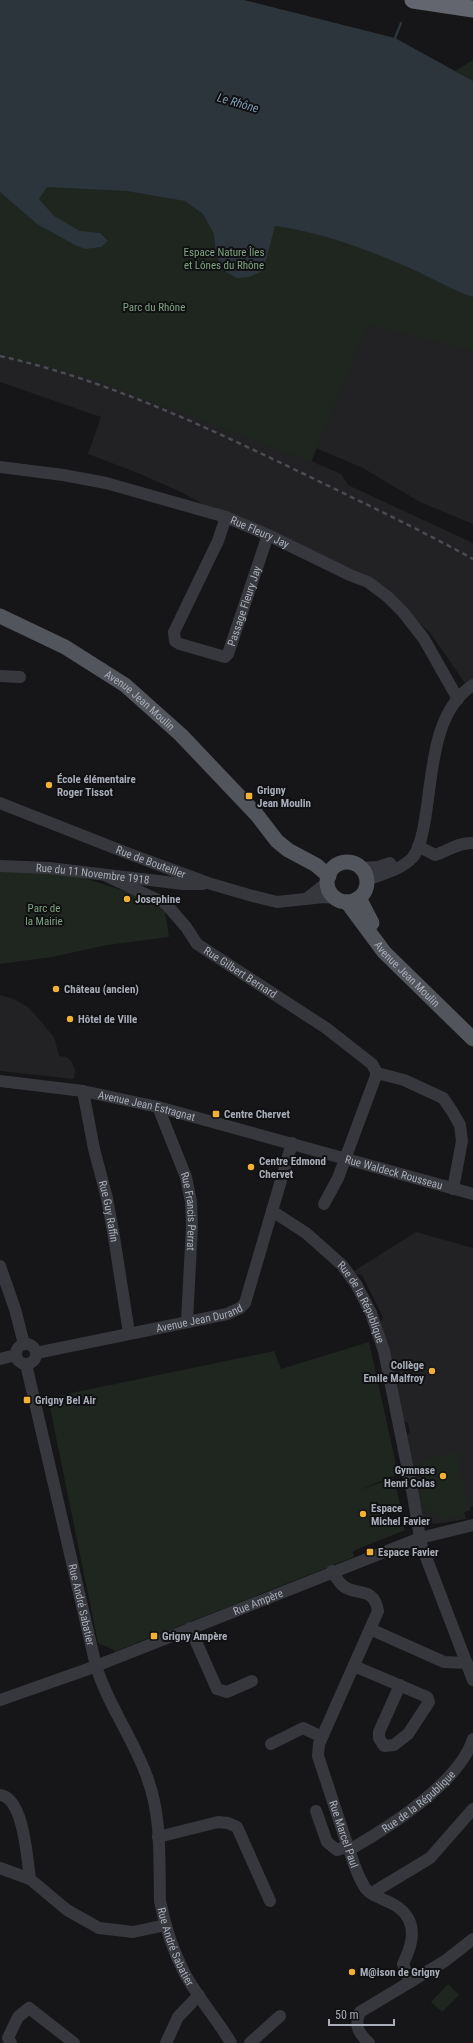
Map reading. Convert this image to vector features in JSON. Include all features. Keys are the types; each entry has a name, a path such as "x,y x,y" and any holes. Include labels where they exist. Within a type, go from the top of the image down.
{"highway":[{"path":"413,0 473,9"}],"main road":[{"name":"Avenue Jean Moulin","path":"0,616 65,646 125,685 181,735 257,815 294,846 311,855 340,864"},
{"name":"Avenue Jean Moulin","path":"257,815 277,842 288,850 316,865 328,879"},
{"path":"352,863 365,874 367,887 347,900 330,893 328,879 335,867 340,864 352,863"},
{"name":"Avenue Jean Moulin","path":"347,900 369,918 382,939 473,1032"},
{"name":"Avenue Jean Moulin","path":"347,900 384,952 473,1039"}],"street":[{"name":"Rue Fleury Jay","path":"0,467 106,483 226,517 368,582 388,597 403,612 424,639 458,699"},
{"name":"Passage Fleury Jay","path":"226,517 218,541 174,632 175,640 180,644 225,656 228,654 268,535"},
{"path":"0,676 20,677"},
{"path":"365,874 406,863 414,856 425,819 437,742 449,712 458,699 473,685"},
{"name":"Rue de Bouteiller","path":"0,803 126,853 208,883 277,902 324,897 347,900"},
{"path":"418,846 435,855 446,852 456,846 473,843"},
{"name":"Rue du 11 Novembre 1918","path":"0,866 49,868 183,884 208,883"},
{"name":"Rue Gilbert Bernard","path":"105,875 166,904 186,927 197,944 326,1028 372,1064 377,1073"},
{"path":"306,899 328,879"},
{"path":"324,1204 346,1160 377,1073 404,1080 443,1098 460,1125 462,1141 453,1189"},
{"name":"Avenue Jean Estragnat","path":"0,1081 83,1091 158,1107 292,1144"},
{"name":"Rue Guy Raffin","path":"83,1091 94,1149 107,1198 129,1333"},
{"name":"Rue Francis Perrat","path":"158,1107 186,1177 192,1202 186,1322"},
{"name":"Rue Waldeck Rousseau","path":"292,1144 473,1194"},
{"name":"Avenue Jean Durand","path":"36,1353 227,1314 243,1306 292,1144"},
{"name":"Rue de la République","path":"272,1211 306,1233 342,1265 356,1284 368,1306 384,1351 420,1538 473,1680"},
{"path":"0,1266 15,1309 24,1344"},
{"path":"24,1344 34,1346 36,1353 34,1360 26,1364 20,1361 16,1355 18,1348 24,1344"},
{"path":"0,1359 16,1355"},
{"name":"Rue André Sabatier","path":"26,1364 96,1666 102,1685 129,1735 147,1776 156,1810 160,1901 166,1925 175,1952 186,1974 232,2043"},
{"name":"Rue Ampère","path":"0,1700 96,1666 420,1538 473,1525"},
{"name":"Rue Marcel Paul","path":"332,1572 342,1586 369,1594 376,1601 378,1611 319,1744 318,1756 364,1888 398,1905 409,1920 412,1930 410,1949 403,1964 410,1982"},
{"path":"190,1628 217,1689 226,1692 252,1682"},
{"path":"370,1629 444,1662 467,1663"},
{"path":"354,1666 400,1685 427,1697 429,1702 408,1734 394,1745 384,1746 379,1738 379,1732 400,1685"},
{"path":"270,1744 303,1728 322,1737"},
{"name":"Rue de la République","path":"349,1848 399,1819 430,1795 456,1767 473,1739"},
{"path":"0,1795 10,1799 18,1812 30,1879"},
{"path":"316,1811 327,1842 337,1850 349,1848"},
{"path":"372,1893 430,1858 472,1812"},
{"path":"158,1837 218,1822 228,1823 237,1827 270,1901"},
{"path":"0,1868 30,1879 67,1910 99,1928 134,1932 166,1925"},
{"path":"369,2043 357,2028 356,2020 360,2012 445,1961 473,1939"},
{"path":"166,2043 178,2017 188,2004 199,1995"},
{"path":"12,2043 8,2038 18,2018 29,2008 74,2043"},
{"path":"250,2043 280,2016"}],"shaded area":[{"path":"364,322 473,344 473,524 420,502 363,468 311,446"},
{"path":"0,344 100,370 341,474 348,485 473,543 473,687 467,686 431,634 378,584 224,516 183,493 138,473 88,454 101,417 0,382"},
{"path":"0,995 14,999 29,1008 54,1037 59,1056 66,1057 71,1061 75,1070 74,1079 0,1071"},
{"name":"Collège Emile Malfroy","path":"416,1232 473,1248 473,1506 470,1507 470,1510 464,1512 466,1519 435,1524 426,1521 421,1515 405,1437 410,1432 408,1423 402,1420 380,1322 383,1317 362,1275 356,1274 354,1271"}],"green space":[{"name":"Espace Nature Îles et Lônes du Rhône","path":"0,37 473,174 473,351 368,325 311,462 96,380 0,354"},
{"path":"473,60 473,81 455,71"},
{"name":"Parc de la Mairie","path":"0,869 68,873 134,894 165,911 169,937 107,945 52,957 0,964"},
{"path":"369,1342 398,1474 359,1490 394,1478 401,1509 385,1515 388,1523 401,1519 405,1530 353,1551 354,1557 116,1651 98,1643 48,1398 274,1351 281,1369"},
{"name":"Gymnase Henri Colas","path":"460,1451 463,1458 458,1460 470,1510 464,1512 465,1515 440,1521 438,1514 432,1515 431,1510 425,1512 419,1491 426,1489 420,1461"},
{"path":"448,1984 459,1995 442,2012 431,2002"}],"water":[{"name":"Le Rhône","path":"0,0 244,0 395,38 473,81 473,297 379,255 327,237 275,226 263,271 249,277 237,278 226,272 216,256 214,234 203,214 185,201 127,191 47,187 39,199 54,216 80,231 100,233 108,241 101,247 85,249 37,224 0,192"}],"waterway":[{"path":"395,38 401,23"}],"railway":[{"path":"0,356 40,366 117,391 192,422 229,438 366,504 431,536 473,559"}],"place":[{"name":"École élémentaire Roger Tissot","path":"49,785"},
{"name":"Grigny Jean Moulin","path":"249,796"},
{"name":"Josephine","path":"127,899"},
{"name":"Château (ancien)","path":"56,989"},
{"name":"Hôtel de Ville","path":"70,1019"},
{"name":"Centre Chervet","path":"216,1114"},
{"name":"Centre Edmond Chervet","path":"251,1167"},
{"name":"Collège Emile Malfroy","path":"432,1371"},
{"name":"Grigny Bel Air","path":"27,1400"},
{"name":"Gymnase Henri Colas","path":"443,1476"},
{"name":"Espace Michel Favier","path":"363,1514"},
{"name":"Espace Favier","path":"370,1552"},
{"name":"Grigny Ampère","path":"154,1636"},
{"name":"M@ison de Grigny","path":"352,1972"}],"park label":[{"name":"Parc du Rhône","path":"154,307"}]}
